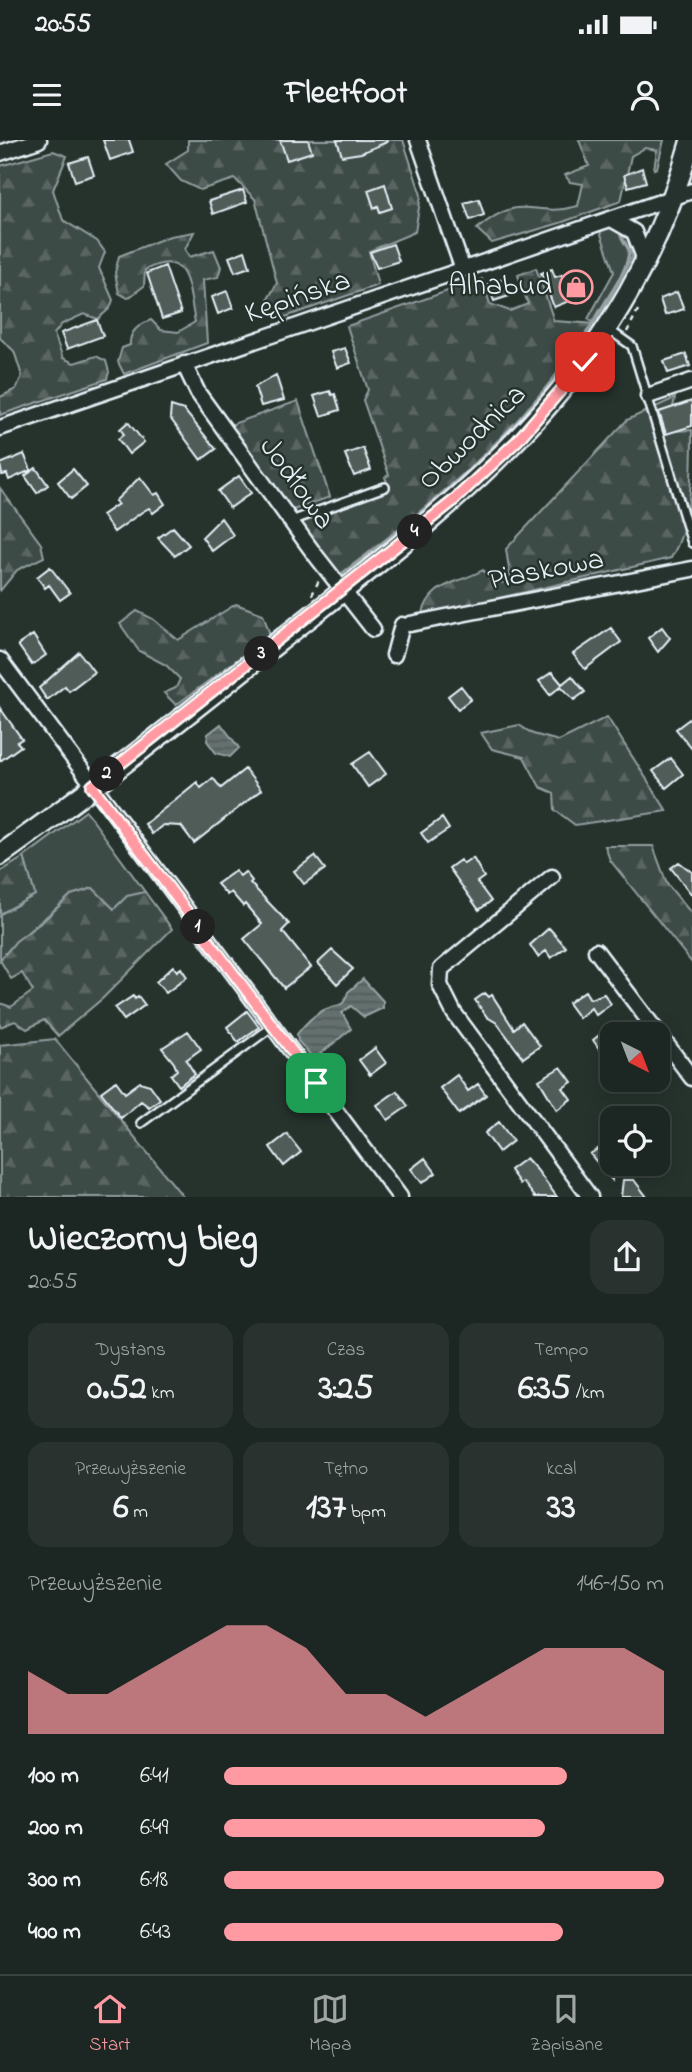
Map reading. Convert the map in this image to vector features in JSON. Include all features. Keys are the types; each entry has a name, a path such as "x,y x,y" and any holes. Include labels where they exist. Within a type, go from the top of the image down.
{"main road":[{"name":"Obwodnica","path":"0,855 342,591 452,502 517,441 559,395 608,329 645,260 673,198 691,140"}],"street":[{"path":"0,153 40,140"},
{"path":"418,140 463,270"},
{"name":"Kępińska","path":"0,428 692,191"},
{"path":"613,220 634,232 645,260"},
{"name":"Jodłowa","path":"184,364 198,393 290,521 373,629"},
{"path":"648,396 692,381"},
{"name":"Piaskowa","path":"394,655 406,624 692,569"},
{"path":"0,660 400,1197"},
{"path":"552,877 441,969 440,985 454,1013 590,1197"},
{"path":"596,951 692,1078"}],"lane":[{"path":"608,329 631,344 692,543"},
{"path":"290,521 385,487"},
{"path":"141,1123 274,1026"}],"green space":[{"path":"188,140 403,140 421,195 415,232 369,251 378,285 282,318 268,299 277,283 255,199 235,179 200,190 181,181 166,164 188,150"},
{"path":"579,140 664,140 657,168 654,169 657,150 645,148 631,156 621,201 492,243 477,229 493,217 517,208 548,210 578,206 583,184 570,182 565,175 589,166"},
{"path":"53,151 67,156 53,190 63,220 97,241 105,252 99,268 113,300 110,308 98,319 84,314 62,324 54,334 63,358 74,363 96,356 106,361 109,372 107,379 0,415 0,397 16,389 22,376 14,351 0,338 0,166"},
{"path":"606,228 619,229 628,239 632,257 596,324 588,319 614,272 600,231"},
{"path":"194,232 185,249 189,257 214,250 221,267 218,277 203,280 207,343 124,374 118,362 122,348 130,345 131,336 139,326 151,320 161,330 178,332 195,322 188,285 179,267 171,263 145,270 144,286 128,298 119,293 115,273 119,256 170,236"},
{"path":"536,268 554,321 596,324 555,386 455,484 344,581 299,520 389,488 385,477 389,475 363,400 368,390 347,326 482,279 490,304 510,311 528,304 518,275"},
{"path":"675,398 672,412 675,431 692,430 692,464 687,514 671,558 422,616 426,605 438,590 483,570 493,583 511,582 506,549 627,420"},
{"path":"298,401 330,497 293,510 230,425"},
{"path":"0,488 41,544 44,557 17,570 0,591"},
{"path":"236,604 263,614 270,635 176,705 164,693 176,688 180,679 166,665 139,651 120,624 137,611 153,619 178,640"},
{"path":"607,717 667,811 575,825 555,810 554,793 540,787 524,757 492,749 481,733 519,725 533,734 559,741"},
{"path":"86,811 145,892 127,897 114,909 71,895 0,960 0,914 35,895 24,857"},
{"path":"605,846 653,846 667,884 692,914 692,963 610,860"},
{"path":"24,857 35,895 0,914 0,872"},
{"path":"93,888 114,909 127,896 145,892 172,929 103,998 58,1036 44,1020 27,1029 15,1021 0,1027 0,1003 11,1007 33,991 22,973 11,979 0,960 16,941 42,922 71,895"},
{"path":"55,1039 183,1197 0,1197 0,1045"}],"shaded area":[{"path":"221,724 239,748 230,757 216,753 207,741 208,734"},
{"path":"363,979 383,1001 383,1008 364,1017 351,1006 342,1013 351,1029 314,1059 298,1041 297,1034 324,1010 342,1004 348,992"}],"building":[{"path":"103,140 129,140 133,152 110,160"},
{"path":"280,140 308,140 312,152 287,160"},
{"path":"337,140 387,142 361,153 342,156"},
{"path":"88,157 94,175 75,181 69,163"},
{"path":"642,168 646,182 628,187 624,175"},
{"path":"385,184 392,208 380,212 378,206 374,208 368,190"},
{"path":"243,190 247,202 213,214 209,201"},
{"path":"479,199 484,215 470,220 464,203"},
{"path":"393,244 399,261 377,268 370,252"},
{"path":"245,251 250,267 235,272 229,257"},
{"path":"165,266 181,313 162,319 147,273"},
{"path":"552,269 555,277 562,275 572,300 554,307 541,273"},
{"path":"503,279 509,296 494,301 488,284"},
{"path":"227,291 233,308 218,314 212,297"},
{"path":"677,292 684,309 665,315 660,299"},
{"path":"97,320 103,336 67,349 61,333"},
{"path":"345,348 351,363 337,368 331,352"},
{"path":"686,354 690,366 668,373 664,361"},
{"path":"276,375 284,400 261,406 255,387"},
{"path":"330,391 332,395 335,394 340,410 321,416 314,396"},
{"path":"692,401 692,426 666,434 659,412"},
{"path":"171,406 184,410 216,449 201,460 170,418"},
{"path":"128,422 144,442 129,454 118,439 124,434 120,429"},
{"path":"363,448 371,470 354,476 345,454"},
{"path":"24,454 31,470 9,480 7,474 2,475 0,464"},
{"path":"36,468 48,485 37,493 25,476"},
{"path":"73,469 87,486 71,499 58,482"},
{"path":"239,476 251,493 230,508 218,491"},
{"path":"140,477 154,495 158,493 165,504 153,513 149,508 114,532 102,515 118,504 115,501"},
{"path":"221,518 233,535 212,551 202,537"},
{"path":"173,527 189,545 175,556 158,538"},
{"path":"50,567 70,593 60,600 49,585 45,588 37,577"},
{"path":"662,627 670,638 658,652 648,638"},
{"path":"611,628 621,642 585,669 573,654"},
{"path":"33,635 46,655 32,665 18,645"},
{"path":"79,652 94,672 69,691 65,686 47,700 39,688"},
{"path":"552,672 562,684 572,676 585,692 574,700 561,686 550,695 539,681"},
{"path":"461,686 471,699 458,709 448,696"},
{"path":"0,708 22,739 17,742 21,746 0,761"},
{"path":"692,717 692,749 676,729"},
{"path":"370,752 386,774 368,787 352,764"},
{"path":"671,758 683,774 666,788 653,771"},
{"path":"245,769 261,790 194,843 181,826 163,825 152,834 145,824 197,782 201,788 213,778 221,788"},
{"path":"442,818 449,829 428,843 421,833"},
{"path":"315,856 325,869 304,884 294,871"},
{"path":"473,858 484,877 477,882 491,901 479,910 449,868 460,860 464,864"},
{"path":"679,862 692,872 692,895 671,868"},
{"path":"235,871 240,876 245,872 252,881 250,883 289,924 282,931 311,967 284,988 244,939 262,924 245,904 243,906 231,892 227,895 217,884"},
{"path":"549,928 566,947 551,958 546,951 538,957 530,945"},
{"path":"332,950 353,969 337,984 318,963"},
{"path":"173,966 177,971 181,968 187,977 166,993 156,982"},
{"path":"585,991 590,999 604,994 611,1004 596,1015 591,1008 579,1018 568,1003"},
{"path":"485,993 489,997 492,995 514,1029 522,1022 540,1046 523,1058 497,1023 487,1017 475,1000"},
{"path":"133,996 135,999 138,996 145,1005 124,1020 115,1008"},
{"path":"247,1011 259,1027 238,1042 227,1027"},
{"path":"188,1031 201,1049 186,1060 195,1074 179,1086 171,1075 177,1070 174,1063 162,1048"},
{"path":"600,1034 600,1050 593,1040"},
{"path":"375,1048 386,1063 370,1075 359,1060"},
{"path":"561,1067 572,1082 563,1088 571,1099 557,1110 539,1080"},
{"path":"457,1075 468,1091 478,1084 486,1095 459,1114 440,1088"},
{"path":"116,1081 125,1093 140,1082 150,1085 160,1099 149,1107 141,1101 121,1118 101,1092"},
{"path":"397,1091 408,1106 388,1120 377,1105"},
{"path":"499,1122 513,1141 499,1152 485,1133"},
{"path":"287,1134 301,1152 284,1166 270,1147"},
{"path":"600,1148 600,1166 590,1154"},
{"path":"425,1158 436,1173 422,1183 411,1169"},
{"path":"526,1158 557,1197 535,1197 523,1182 520,1184 510,1170"},
{"path":"623,1180 634,1180 647,1197 621,1197"}],"waterway":[{"path":"342,574 417,515 488,452 552,381 580,343 624,271 629,250 621,236"}],"place":[{"name":"Alhabud","path":"576,287"}],"route":[{"path":"316,1083 92,786 220,688 452,502 539,418 585,362"}]}
